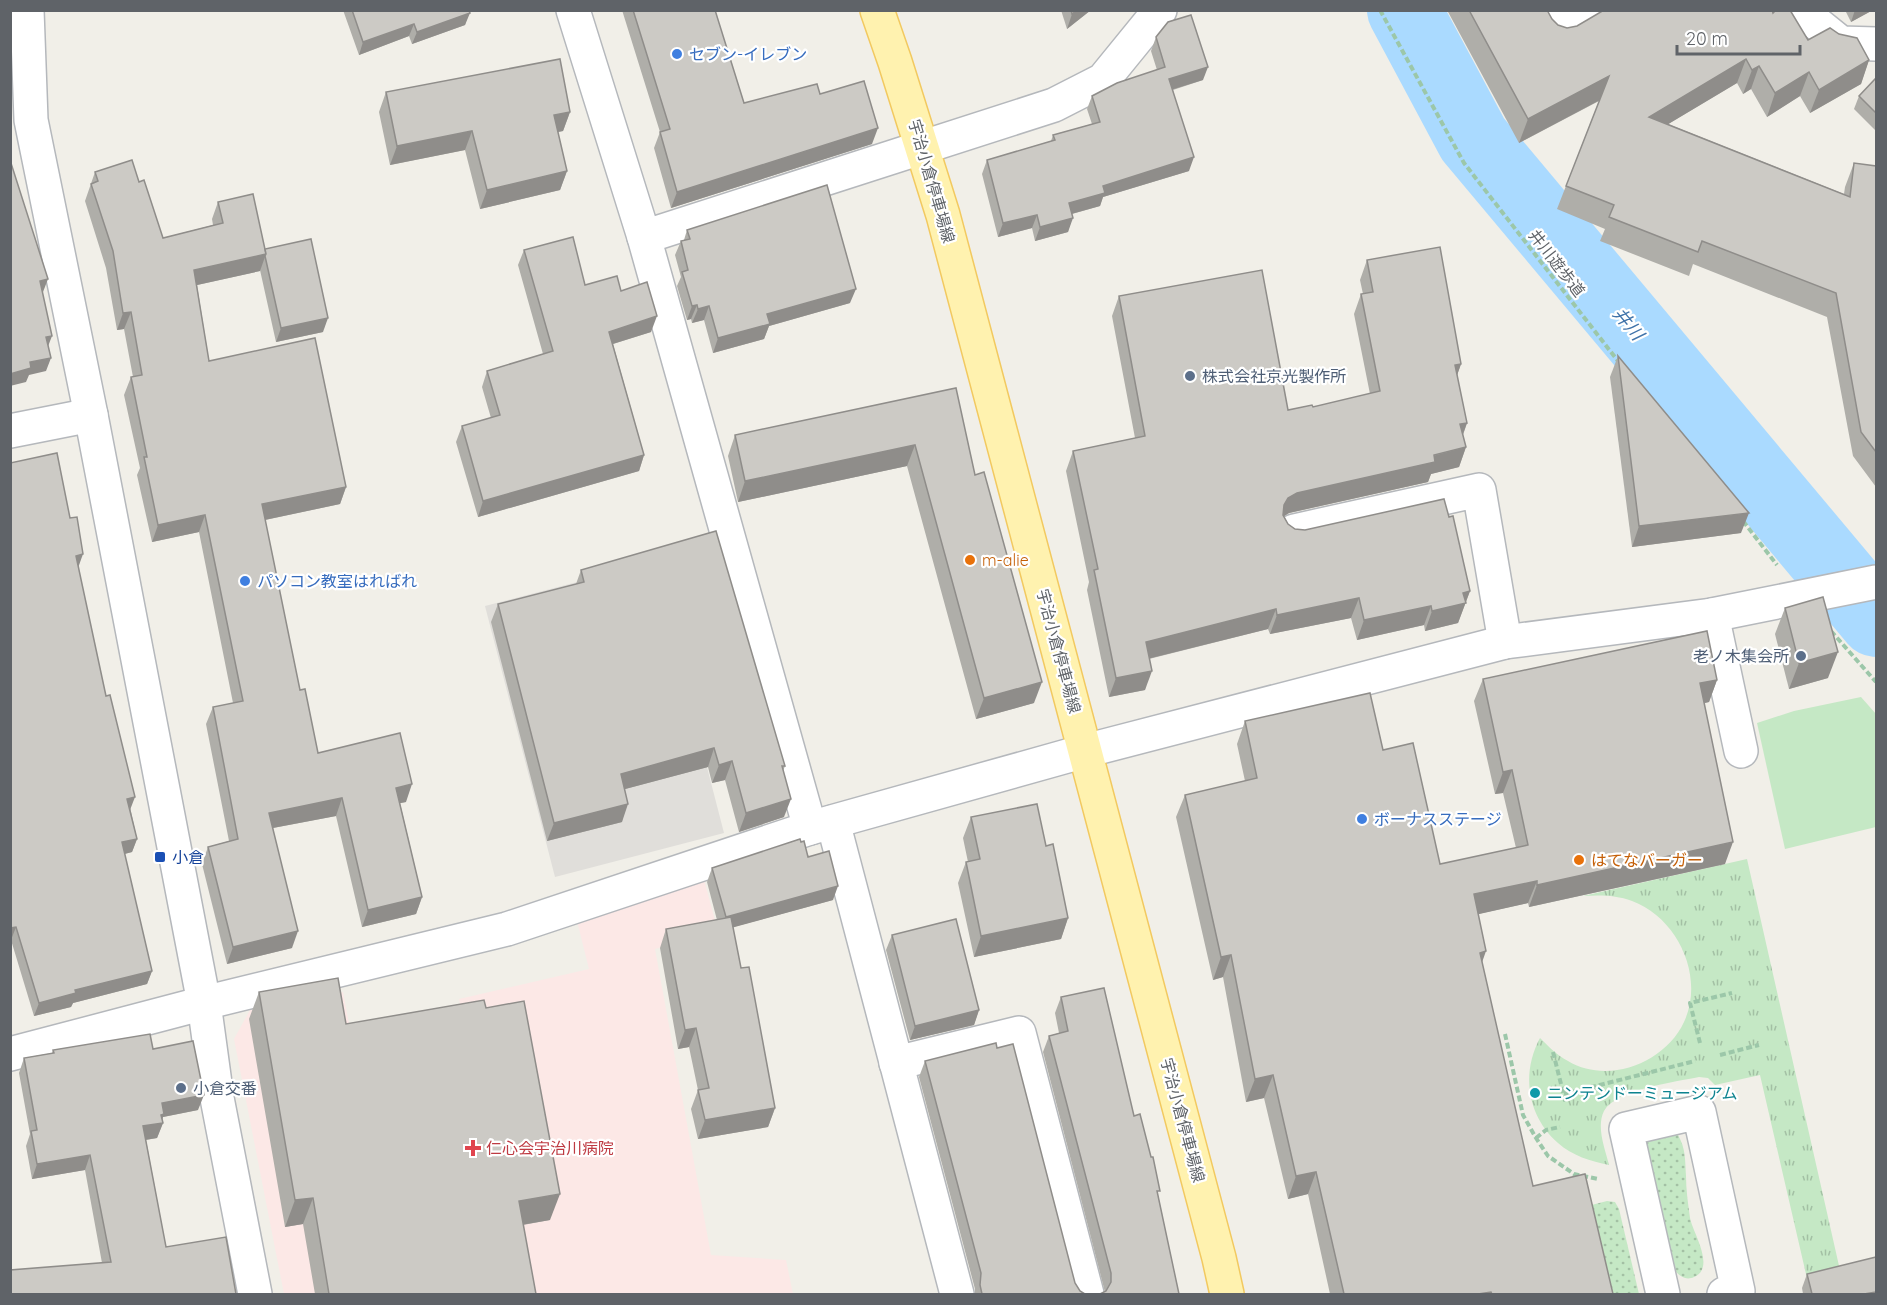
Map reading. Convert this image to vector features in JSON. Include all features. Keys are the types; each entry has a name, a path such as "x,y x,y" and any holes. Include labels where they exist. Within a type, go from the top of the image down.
{"main road":[{"name":"宇治小倉停車場線","path":"877,10 946,226 1086,751 1227,1294"}],"street":[{"path":"27,10 21,121 91,415 204,1003 217,1098 255,1294"},
{"path":"573,10 644,237 821,825 896,1063 957,1294"},
{"path":"644,237 1054,105 1103,80 1160,10"},
{"path":"1545,10 1559,33 1600,10"},
{"path":"1800,10 1841,43 1876,44"},
{"path":"10,431 91,415"},
{"path":"1294,531 1479,490 1505,642"},
{"path":"10,1054 204,1003 507,929 821,825 1086,751 1505,642 1712,615 1875,582"},
{"path":"1712,615 1741,751"},
{"path":"896,1063 1019,1033 1087,1294"},
{"path":"1663,1294 1626,1130 1699,1112 1738,1291 1724,1294"}],"path":[{"name":"井川遊歩道","path":"1380,10 1464,163 1618,361"},
{"path":"1735,512 1808,595 1876,682"},
{"path":"1700,1043 1690,1002 1732,993"},
{"path":"1505,1034 1523,1114 1548,1156 1574,1174 1603,1180"},
{"path":"1720,1055 1759,1046"},
{"path":"1553,1052 1566,1104"},
{"path":"1564,1094 1695,1061"},
{"path":"1536,1138 1546,1130 1560,1127"}],"shaded area":[{"path":"654,562 724,833 555,877 485,606"},
{"name":"仁心会宇治川病院","path":"703,876 718,931 655,949 711,1255 786,1260 793,1294 284,1294 234,1039 250,1010 343,992 352,1039 463,1017 459,999 589,969 577,921"}],"green space":[{"path":"1861,697 1876,714 1876,827 1785,849 1757,723 1794,711"},
{"path":"1747,859 1842,1279 1809,1287 1760,1075 1715,1085 1708,1078 1699,1077 1662,1084 1621,1097 1611,1103 1602,1117 1602,1138 1609,1165 1589,1160 1563,1148 1539,1120 1530,1094 1530,1065 1540,1038 1560,1056 1584,1068 1600,1071 1617,1070 1634,1066 1663,1049 1684,1022 1690,1005 1689,968 1674,935 1662,921 1648,909 1626,899 1583,896"},
{"path":"1671,1132 1678,1135 1684,1150 1690,1218 1703,1258 1700,1272 1691,1278 1683,1277 1674,1270 1644,1152 1647,1141"},
{"path":"1607,1201 1615,1202 1619,1209 1639,1294 1599,1294 1580,1208"}],"building":[{"path":"352,10 469,10 470,13 417,32 414,24 363,42"},
{"path":"633,10 715,10 744,103 817,84 820,94 864,81 878,128 677,192 660,132 670,129"},
{"path":"1469,10 1547,10 1558,25 1567,28 1577,26 1604,10 1772,10 1773,13 1776,10 1790,10 1808,40 1830,28 1839,34 1857,38 1869,60 1819,90 1809,72 1775,93 1759,66 1752,70 1746,59 1649,117 1850,197 1854,163 1876,166 1876,452 1861,432 1836,293 1702,241 1698,252 1609,217 1614,205 1566,186 1609,76 1528,119"},
{"path":"1191,15 1208,67 1169,79 1194,157 1103,186 1105,193 1069,203 1073,218 1040,227 1037,215 1003,223 987,160 1055,140 1053,135 1100,122 1092,96 1117,83 1165,67 1156,37 1168,22"},
{"path":"560,59 570,112 554,115 567,171 487,190 472,131 397,146 386,92"},
{"path":"1876,78 1876,113 1859,96"},
{"path":"10,160 48,279 40,281 52,336 46,337 51,358 30,362 31,368 10,374"},
{"path":"132,160 139,182 144,180 163,238 223,223 218,202 253,194 266,254 194,270 209,361 315,338 346,487 262,504 300,690 305,689 318,753 400,733 412,784 396,788 422,897 368,910 342,798 269,813 298,931 233,947 208,847 238,839 213,707 243,701 205,515 158,525 131,377 142,375 131,312 123,313 113,251 91,184 98,181 95,172"},
{"path":"827,185 856,289 767,314 770,324 718,338 709,306 698,309 697,305 692,306 682,272 688,270 681,241 690,239 687,230"},
{"path":"573,237 585,285 617,276 621,291 647,282 657,316 609,332 644,455 483,501 462,426 500,415 487,371 553,351 524,250"},
{"path":"311,239 328,318 281,328 265,249"},
{"path":"1440,247 1461,364 1455,365 1467,423 1460,424 1466,447 1434,455 1435,462 1297,493 1288,498 1284,505 1283,515 1288,524 1295,529 1305,530 1444,499 1449,517 1453,516 1470,591 1463,593 1466,603 1432,611 1431,606 1364,620 1359,598 1277,615 1276,609 1146,642 1152,671 1116,678 1094,570 1098,569 1073,451 1145,436 1119,296 1262,270 1288,410 1312,405 1313,407 1380,391 1361,294 1373,292 1367,260"},
{"path":"1618,356 1749,513 1639,526"},
{"path":"956,388 975,475 984,472 1042,682 984,698 915,445 745,481 735,435"},
{"path":"57,453 70,518 77,517 83,554 76,556 106,696 110,695 135,797 127,799 137,839 122,842 152,971 75,990 76,993 39,1003 16,927 10,928 10,463"},
{"path":"716,531 785,766 782,766 791,799 746,813 732,761 719,765 714,748 621,774 628,804 554,823 498,604 584,582 581,570"},
{"path":"1823,597 1838,652 1799,663 1785,608"},
{"path":"1707,631 1717,680 1700,683 1733,842 1537,885 1537,881 1474,894 1486,951 1480,953 1533,1186 1585,1174 1613,1294 1492,1294 1491,1292 1478,1294 1344,1294 1316,1172 1296,1176 1273,1075 1255,1079 1231,955 1221,957 1185,795 1257,778 1245,721 1370,693 1383,750 1413,743 1440,864 1528,845 1512,770 1503,772 1483,679"},
{"path":"1037,804 1046,846 1053,844 1068,918 981,936 966,862 980,859 971,817"},
{"path":"800,839 801,842 804,841 808,857 829,851 838,886 726,917 712,868"},
{"path":"731,917 741,968 749,967 775,1108 705,1120 698,1090 709,1088 696,1028 685,1030 666,929"},
{"path":"956,919 979,1010 915,1026 892,935"},
{"path":"338,978 346,1024 484,1000 486,1008 524,1001 560,1194 519,1201 536,1294 329,1294 313,1198 295,1200 259,992"},
{"path":"1104,988 1134,1116 1140,1114 1151,1157 1153,1157 1160,1191 1157,1191 1179,1294 1100,1294 1106,1291 1111,1282 1111,1273 1049,1036 1068,1031 1061,997"},
{"path":"150,1034 153,1049 193,1041 204,1095 162,1103 163,1123 143,1126 166,1247 226,1237 236,1294 10,1294 10,1270 111,1262 90,1155 37,1164 31,1131 37,1130 24,1058 54,1053 53,1050"},
{"path":"996,1043 997,1048 1013,1044 1075,1283 1085,1294 982,1294 981,1273 925,1061"},
{"path":"1876,1257 1876,1292 1812,1294 1807,1274"}],"waterway":[{"name":"井川","path":"1404,10 1473,139 1876,620"}],"place":[{"name":"セブン-イレブン","path":"677,54"},
{"name":"株式会社京光製作所","path":"1190,376"},
{"name":"m-alie","path":"970,560"},
{"name":"パソコン教室はればれ","path":"245,581"},
{"name":"老ノ木集会所","path":"1801,656"},
{"name":"ボーナスステージ","path":"1362,819"},
{"name":"小倉","path":"160,857"},
{"name":"はてなバーガー","path":"1579,860"},
{"name":"小倉交番","path":"181,1088"},
{"name":"ニンテンドーミュージアム","path":"1535,1093"},
{"name":"仁心会宇治川病院","path":"473,1148"}]}
